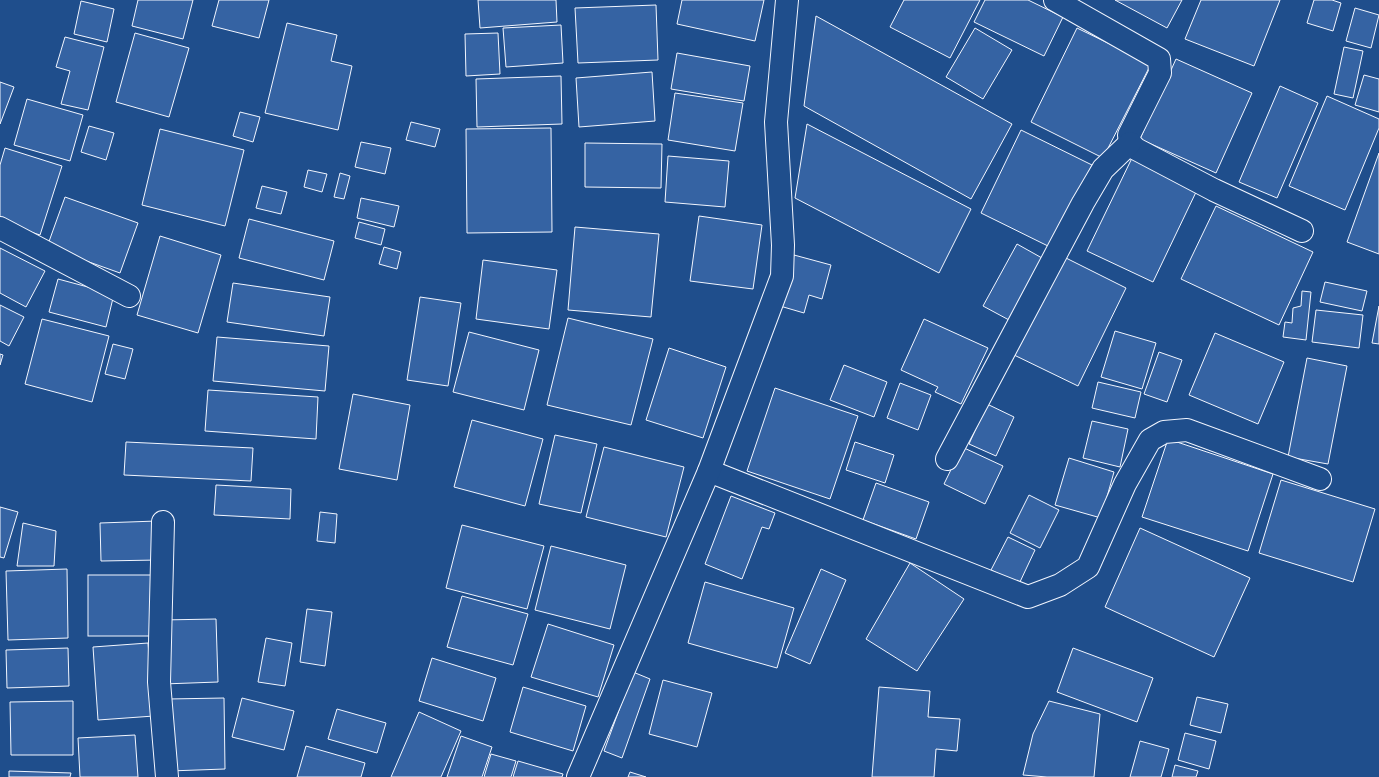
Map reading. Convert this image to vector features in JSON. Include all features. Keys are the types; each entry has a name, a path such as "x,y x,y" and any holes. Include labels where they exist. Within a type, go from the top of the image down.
{"street":[{"path":"578,777 709,471 782,276 783,245 776,122 787,0"},
{"path":"1055,0 1159,59 1160,73 1129,135 1130,143 1136,149 1148,157 1214,190 1302,231"},
{"path":"947,459 1102,170 1130,143"},
{"path":"0,228 129,296"},
{"path":"709,471 1028,597 1060,584 1088,567 1125,484 1150,440 1164,432 1186,430 1320,479"},
{"path":"163,522 159,682 167,777"}],"building":[{"path":"138,0 193,0 183,39 132,26"},
{"path":"219,0 269,0 259,38 212,26"},
{"path":"478,0 556,0 557,22 480,28"},
{"path":"682,0 764,0 755,41 677,24"},
{"path":"904,0 980,0 950,58 890,27"},
{"path":"985,0 1028,0 1063,17 1044,56 974,22"},
{"path":"1115,0 1182,0 1167,28"},
{"path":"1201,0 1280,0 1254,66 1185,39"},
{"path":"1314,0 1332,0 1341,3 1333,31 1307,23"},
{"path":"81,1 114,9 107,42 74,34"},
{"path":"656,5 658,60 578,63 575,8"},
{"path":"1355,8 1379,15 1371,48 1346,41"},
{"path":"816,16 1012,124 971,199 804,106"},
{"path":"287,23 337,35 331,61 352,66 338,130 265,113"},
{"path":"561,25 563,63 506,67 503,28"},
{"path":"975,28 1012,50 983,99 946,77"},
{"path":"1077,28 1151,64 1103,158 1031,122"},
{"path":"135,33 189,48 169,117 116,102"},
{"path":"498,33 500,74 466,76 465,34"},
{"path":"65,37 104,47 88,110 61,104 70,71 56,67"},
{"path":"1344,47 1363,51 1353,98 1334,94"},
{"path":"677,53 750,66 744,101 671,89"},
{"path":"1176,59 1252,93 1216,173 1140,139"},
{"path":"652,72 655,121 579,127 576,78"},
{"path":"1364,75 1379,79 1379,112 1355,105"},
{"path":"561,76 562,124 477,127 476,79"},
{"path":"0,82 14,87 0,124"},
{"path":"1280,86 1318,103 1277,198 1239,182"},
{"path":"675,93 743,103 735,151 668,140"},
{"path":"1327,96 1379,119 1379,128 1345,210 1289,186"},
{"path":"27,99 83,115 70,161 14,145"},
{"path":"240,112 260,117 253,142 233,136"},
{"path":"411,122 440,129 435,147 406,140"},
{"path":"807,124 971,209 939,273 795,198"},
{"path":"89,126 114,133 106,160 81,152"},
{"path":"551,128 552,232 467,233 466,129"},
{"path":"160,129 244,150 225,226 142,205"},
{"path":"1021,130 1092,165 1052,248 981,213"},
{"path":"361,142 391,148 385,174 355,167"},
{"path":"585,143 662,144 661,188 585,187"},
{"path":"5,148 62,166 40,235 0,222 0,165"},
{"path":"1379,153 1379,254 1347,242"},
{"path":"668,156 729,161 725,207 665,202"},
{"path":"1132,158 1197,190 1153,282 1087,251"},
{"path":"308,170 327,174 322,192 304,187"},
{"path":"340,173 350,176 344,199 334,197"},
{"path":"262,186 287,192 281,214 256,208"},
{"path":"65,197 138,223 120,273 47,247"},
{"path":"361,198 399,206 394,227 357,218"},
{"path":"1216,206 1313,252 1279,325 1181,279"},
{"path":"699,216 762,225 753,289 690,281"},
{"path":"249,219 334,241 324,280 239,258"},
{"path":"359,222 385,229 381,245 355,238"},
{"path":"575,227 659,234 651,317 568,310"},
{"path":"160,236 221,255 198,333 137,315"},
{"path":"1017,244 1042,258 1009,320 983,306"},
{"path":"384,247 401,252 397,269 379,264"},
{"path":"0,248 45,271 26,307 0,293"},
{"path":"794,255 831,265 822,299 809,295 804,313 780,306"},
{"path":"1060,255 1126,288 1078,386 1012,354"},
{"path":"483,260 557,270 549,329 476,319"},
{"path":"58,279 114,294 106,327 49,312"},
{"path":"1325,282 1367,291 1362,311 1320,302"},
{"path":"233,283 330,297 324,336 227,322"},
{"path":"1302,291 1311,292 1306,340 1283,337 1285,322 1292,323 1293,308 1301,306"},
{"path":"420,297 461,303 448,386 407,380"},
{"path":"0,305 24,317 9,346 0,341"},
{"path":"1379,306 1379,344 1372,343"},
{"path":"1316,310 1363,315 1359,348 1312,342"},
{"path":"568,318 653,339 631,425 547,405"},
{"path":"42,319 109,336 92,402 25,384"},
{"path":"924,319 988,348 961,404 935,392 938,387 901,370"},
{"path":"1115,331 1156,343 1142,389 1101,377"},
{"path":"469,332 539,350 524,410 453,392"},
{"path":"1215,333 1284,362 1258,424 1189,395"},
{"path":"217,337 329,346 325,391 213,381"},
{"path":"113,344 133,349 125,379 105,374"},
{"path":"669,348 726,367 703,438 646,420"},
{"path":"1159,352 1182,360 1167,402 1144,394"},
{"path":"0,354 3,355 0,365"},
{"path":"1307,358 1347,366 1328,464 1288,457"},
{"path":"844,365 887,382 874,417 830,400"},
{"path":"1098,382 1141,392 1135,418 1092,408"},
{"path":"900,383 931,395 918,430 887,418"},
{"path":"775,388 858,416 830,499 747,471"},
{"path":"208,390 318,397 316,439 205,431"},
{"path":"353,394 410,405 397,480 339,469"},
{"path":"987,404 1014,417 996,456 969,444"},
{"path":"472,420 543,439 525,506 454,487"},
{"path":"1092,421 1128,429 1120,467 1083,458"},
{"path":"555,435 597,444 581,513 539,504"},
{"path":"1168,439 1273,474 1248,551 1142,517"},
{"path":"126,442 253,448 251,481 124,475"},
{"path":"855,442 894,455 885,483 846,470"},
{"path":"604,447 684,467 666,537 586,517"},
{"path":"962,447 1003,466 985,504 944,484"},
{"path":"1069,458 1114,472 1101,518 1055,505"},
{"path":"1281,480 1375,509 1353,582 1259,553"},
{"path":"876,483 929,502 916,539 863,520"},
{"path":"216,485 291,489 290,519 214,515"},
{"path":"1029,495 1059,510 1040,548 1010,533"},
{"path":"731,496 775,513 769,529 762,527 742,579 705,564"},
{"path":"0,507 18,512 4,558 0,557"},
{"path":"320,512 337,514 335,543 317,541"},
{"path":"157,521 158,560 101,561 100,523"},
{"path":"23,523 56,531 54,566 17,566"},
{"path":"462,525 544,546 527,609 446,588"},
{"path":"1140,528 1250,578 1214,657 1105,607"},
{"path":"1008,537 1035,550 1019,584 991,570"},
{"path":"551,546 626,565 610,629 535,610"},
{"path":"910,563 964,599 917,671 866,639"},
{"path":"67,569 68,638 8,640 6,571"},
{"path":"821,569 846,580 810,664 785,653"},
{"path":"88,575 152,575 152,636 88,636"},
{"path":"705,582 794,608 777,668 688,643"},
{"path":"462,596 528,614 513,665 447,647"},
{"path":"307,609 332,612 325,666 300,662"},
{"path":"216,619 218,682 163,684 161,620"},
{"path":"548,624 614,645 598,697 531,677"},
{"path":"266,638 292,643 285,686 258,682"},
{"path":"148,643 154,716 98,720 93,647"},
{"path":"68,648 69,686 7,688 6,650"},
{"path":"1073,648 1153,678 1137,722 1057,692"},
{"path":"432,658 496,678 483,721 419,701"},
{"path":"633,672 650,679 622,758 604,751"},
{"path":"663,680 712,693 697,747 649,734"},
{"path":"523,687 586,706 573,751 510,732"},
{"path":"879,687 930,691 928,717 960,719 957,751 936,749 934,777 872,777"},
{"path":"1197,697 1228,704 1221,733 1190,725"},
{"path":"224,698 225,769 169,771 168,699"},
{"path":"242,698 294,711 284,750 232,737"},
{"path":"73,701 73,755 11,755 10,702"},
{"path":"1049,701 1100,714 1094,777 1047,777 1023,775 1033,734"},
{"path":"337,709 386,723 377,753 328,739"},
{"path":"419,712 461,731 441,777 391,777"},
{"path":"1185,733 1216,741 1209,769 1178,760"},
{"path":"135,735 138,777 80,777 78,738"},
{"path":"461,736 492,747 482,777 447,777"},
{"path":"1140,741 1169,749 1161,777 1130,777"},
{"path":"306,746 365,763 361,777 297,777"},
{"path":"491,754 516,761 511,777 484,777"},
{"path":"518,761 563,774 562,777 513,777"},
{"path":"1175,765 1198,771 1196,777 1172,777"},
{"path":"9,771 71,773 70,777 9,777"},
{"path":"630,772 646,777 628,777"}]}
